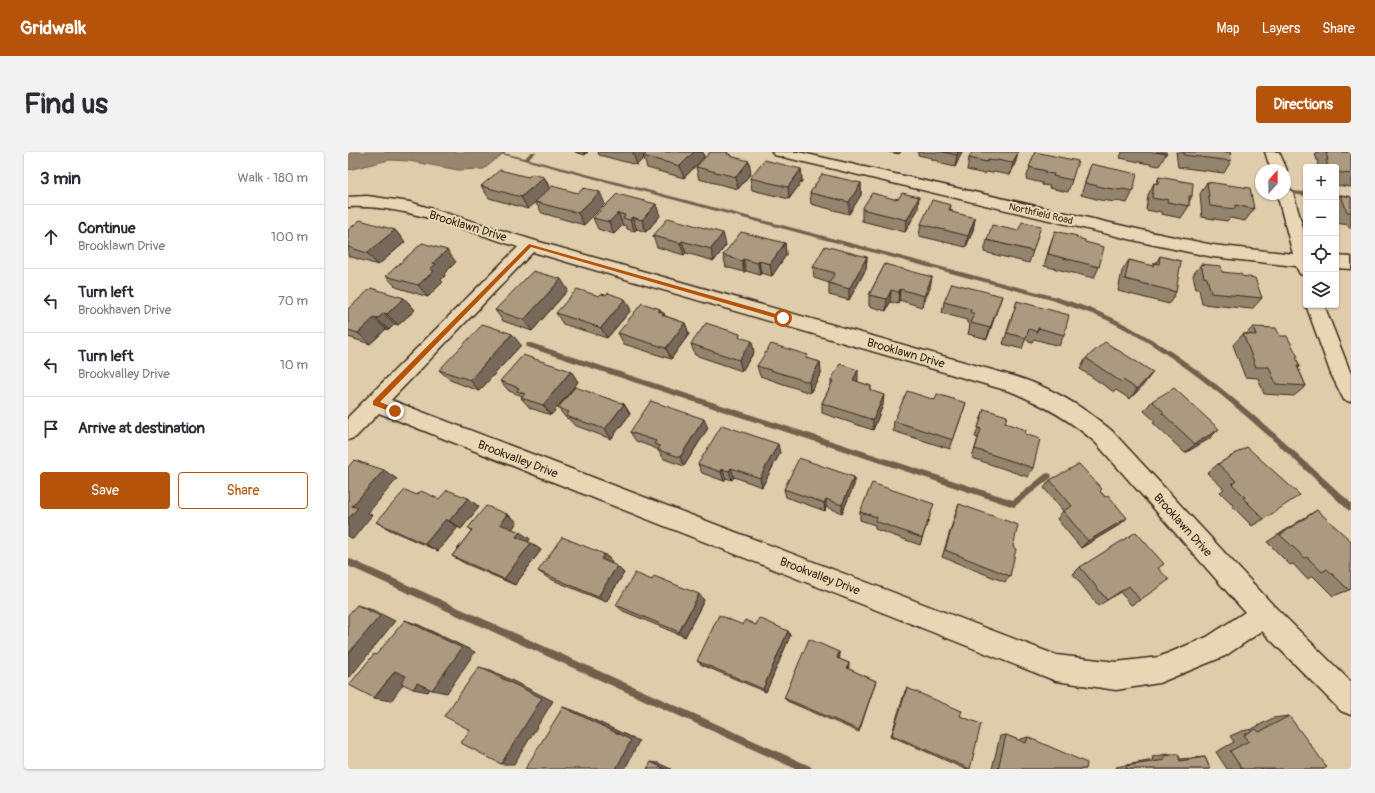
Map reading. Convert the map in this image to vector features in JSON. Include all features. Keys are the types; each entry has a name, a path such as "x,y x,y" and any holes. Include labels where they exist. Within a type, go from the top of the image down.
{"street":[{"name":"Northfield Road","path":"779,152 1150,238 1213,251 1303,264"},
{"path":"1272,152 1277,164"},
{"path":"1287,200 1303,257"},
{"name":"Brooklawn Drive","path":"348,202 367,201 404,206 530,245 1017,385 1050,398 1078,415 1104,437 1264,614 1351,701"},
{"path":"348,431 530,245"},
{"path":"1339,262 1351,263"},
{"path":"1316,308 1341,374 1351,394"},
{"name":"Brookvalley Drive","path":"375,403 1056,668 1116,676 1159,670 1216,647 1264,614"}],"shaded area":[{"path":"348,152 505,152 484,169 458,170 409,161 389,160 348,170"}],"building":[{"path":"648,152 694,152 680,166 643,156"},
{"path":"710,152 728,152 727,154 731,155 730,156 749,161 736,177 696,167"},
{"path":"943,152 958,152 957,155"},
{"path":"972,152 1018,152 1013,163 997,160 988,160 987,162 969,158"},
{"path":"1035,152 1078,161 1072,180 1053,176 1054,174 1045,173 1046,171 1029,167"},
{"path":"1184,152 1230,152 1231,161 1184,155"},
{"path":"1351,152 1351,174 1339,172 1339,164 1327,164 1326,160 1328,160 1326,153"},
{"path":"764,160 801,169 788,187 750,178"},
{"path":"1091,164 1137,174 1133,191 1106,188 1085,183"},
{"path":"500,170 528,177 532,174 544,177 521,197 481,186"},
{"path":"822,174 861,183 849,202 810,193"},
{"path":"1159,177 1193,183 1192,196 1189,196 1189,206 1167,202 1168,200 1164,199 1152,198 1154,183 1158,184"},
{"path":"1207,182 1250,188 1254,209 1235,205 1235,209 1210,206"},
{"path":"552,186 578,193 584,188 600,192 578,213 535,202"},
{"path":"872,193 894,199 899,198 902,193 919,197 907,220 862,209"},
{"path":"617,194 656,204 642,220 632,217 630,220 623,218 625,215 618,213 609,222 593,218"},
{"path":"1341,195 1351,197 1351,212 1347,212"},
{"path":"932,200 951,205 949,210 953,211 952,212 975,218 968,236 921,224"},
{"path":"668,218 723,233 711,249 682,241 680,243 653,236"},
{"path":"360,220 395,230 367,253 348,247 348,230"},
{"path":"1022,222 1041,226 1033,251 987,240 992,225 1018,231"},
{"path":"1055,231 1077,236 1077,238 1085,240 1085,242 1104,247 1099,267 1048,254"},
{"path":"741,232 785,243 770,264 759,261 758,263 743,259 742,261 723,255"},
{"path":"422,243 447,250 433,263 436,264 430,269 434,271 418,285 386,276"},
{"path":"825,246 867,257 849,289 829,283 835,273 813,267"},
{"path":"1160,256 1181,261 1176,292 1125,279 1129,260 1153,266 1154,263 1159,264"},
{"path":"885,264 932,277 924,296 900,289 899,292 891,290 887,299 869,295"},
{"path":"1201,264 1221,266 1222,272 1241,274 1242,276 1255,278 1262,298 1211,293 1207,278 1204,277"},
{"path":"533,271 561,279 524,320 495,310"},
{"path":"952,283 1002,296 990,328 971,323 975,314 970,312 971,309 944,302"},
{"path":"371,288 404,298 387,314 384,313 377,319 374,318 358,333 348,330 348,309"},
{"path":"577,289 599,296 601,294 606,295 608,293 625,299 601,328 556,313"},
{"path":"1017,301 1069,315 1064,335 1038,328 1037,332 1029,329 1026,338 1007,333"},
{"path":"642,303 660,309 658,311 664,313 662,315 685,323 666,348 618,333"},
{"path":"706,323 740,334 739,337 752,341 739,360 691,344"},
{"path":"483,324 512,334 470,380 439,370"},
{"path":"1253,327 1276,328 1280,336 1287,336 1298,357 1296,357 1300,367 1297,366 1306,386 1276,384 1269,367 1256,367 1243,334 1256,335"},
{"path":"1105,342 1153,372 1137,389 1123,380 1121,382 1086,358"},
{"path":"771,344 808,355 806,358 820,362 809,382 757,366"},
{"path":"523,355 571,371 543,405 521,398 525,394 517,391 519,388 500,381"},
{"path":"840,364 858,370 853,380 871,386 870,390 884,395 873,420 822,403 833,381 831,380"},
{"path":"575,387 624,404 605,429 566,416 569,412 558,408"},
{"path":"1174,388 1219,429 1195,444 1162,413 1164,412 1152,401"},
{"path":"907,391 935,400 937,394 966,403 953,440 894,421"},
{"path":"651,401 704,419 680,457 658,450 660,446 654,444 656,441 630,432"},
{"path":"984,409 1007,416 1005,423 1026,430 1025,434 1040,439 1033,468 975,449 981,429 978,428"},
{"path":"722,425 778,444 760,478 731,468 729,471 722,469 721,472 698,464"},
{"path":"1247,447 1300,495 1264,519 1243,498 1245,497 1232,484 1236,481 1218,464"},
{"path":"799,458 854,477 842,505 826,499 824,503 784,489"},
{"path":"354,460 384,470 352,506 358,508 348,519 348,467"},
{"path":"1079,464 1102,489 1100,491 1105,497 1108,495 1127,518 1088,541 1063,511 1072,506 1050,480"},
{"path":"872,483 934,504 922,538 875,521 877,517 860,512"},
{"path":"405,490 417,495 421,491 439,499 447,490 468,498 449,521 446,519 425,544 376,522"},
{"path":"959,504 1018,525 1013,547 1016,549 1010,576 945,550"},
{"path":"486,506 507,514 500,524 520,532 516,537 531,543 504,579 452,556 472,530 468,528"},
{"path":"1317,510 1351,541 1351,589 1349,590 1327,569 1322,572 1307,557 1305,558 1280,535"},
{"path":"1136,532 1164,564 1158,568 1169,580 1140,600 1129,586 1107,600 1080,567"},
{"path":"562,537 604,554 601,559 617,566 598,597 538,571"},
{"path":"635,573 652,580 654,576 699,594 679,632 616,605"},
{"path":"357,605 380,616 348,654 348,615"},
{"path":"719,615 743,625 745,620 756,625 759,618 788,631 763,689 697,661"},
{"path":"405,620 462,648 432,690 417,683 413,689 401,683 406,676 395,671 374,698 349,685 374,654 376,655"},
{"path":"809,639 839,652 837,658 849,663 847,668 876,681 859,730 784,698"},
{"path":"479,667 542,698 501,764 461,743 470,730 444,716"},
{"path":"907,688 962,711 960,716 981,724 970,769 892,735"},
{"path":"563,707 631,740 616,769 525,769"},
{"path":"1289,716 1327,767 1324,769 1242,769 1230,751 1249,741 1244,735 1256,729 1259,732"},
{"path":"1006,735 1026,743 1028,737 1087,763 1086,769 998,769"},
{"path":"1178,754 1180,761 1205,757 1210,769 1127,769 1126,766 1165,760 1164,756"},
{"path":"651,762 665,769 647,769"}],"waterway":[{"path":"526,160 534,152"},
{"path":"503,154 1053,298 1102,316 1151,341 1212,384 1269,432 1351,508"},
{"path":"1293,193 1303,194"},
{"path":"1339,196 1351,198"},
{"path":"529,345 1014,504 1048,476"},
{"path":"348,562 807,769"}],"route":[{"path":"395,411 375,403 530,245 783,318"}]}
